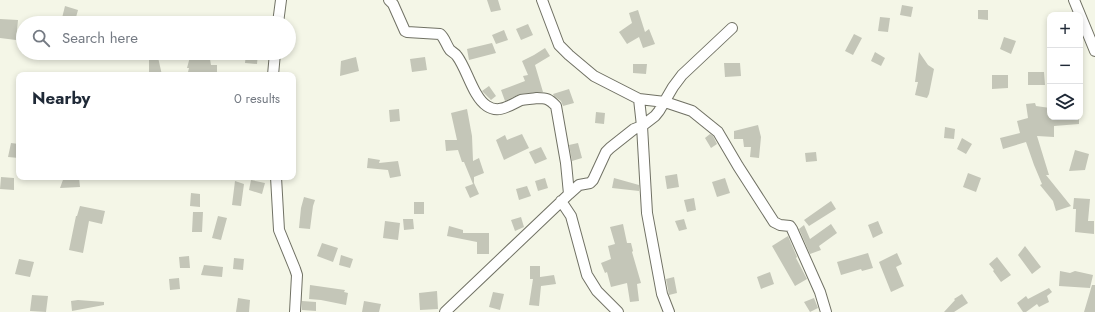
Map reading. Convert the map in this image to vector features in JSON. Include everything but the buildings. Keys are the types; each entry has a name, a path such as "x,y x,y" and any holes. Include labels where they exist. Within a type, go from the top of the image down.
{"street":[{"path":"279,16 281,0"},
{"path":"389,0 393,4 405,31 440,34 443,37 450,50 457,56 476,93 487,106 496,110 505,108 523,100 546,98 556,106 566,162 565,197 587,275 597,291 618,312"},
{"path":"542,0 562,50 594,76 639,99 665,102 692,111 718,132 774,222 780,225 790,226 792,229 820,292 826,312"},
{"path":"1074,0 1095,51"},
{"path":"445,312 565,197 579,186 590,183 593,180 606,152 634,129 642,126 660,111 673,87 682,75 732,28"},
{"path":"273,72 274,60"},
{"path":"639,99 647,213 662,294 669,312"},
{"path":"276,180 279,230 297,275 295,312"}]}
